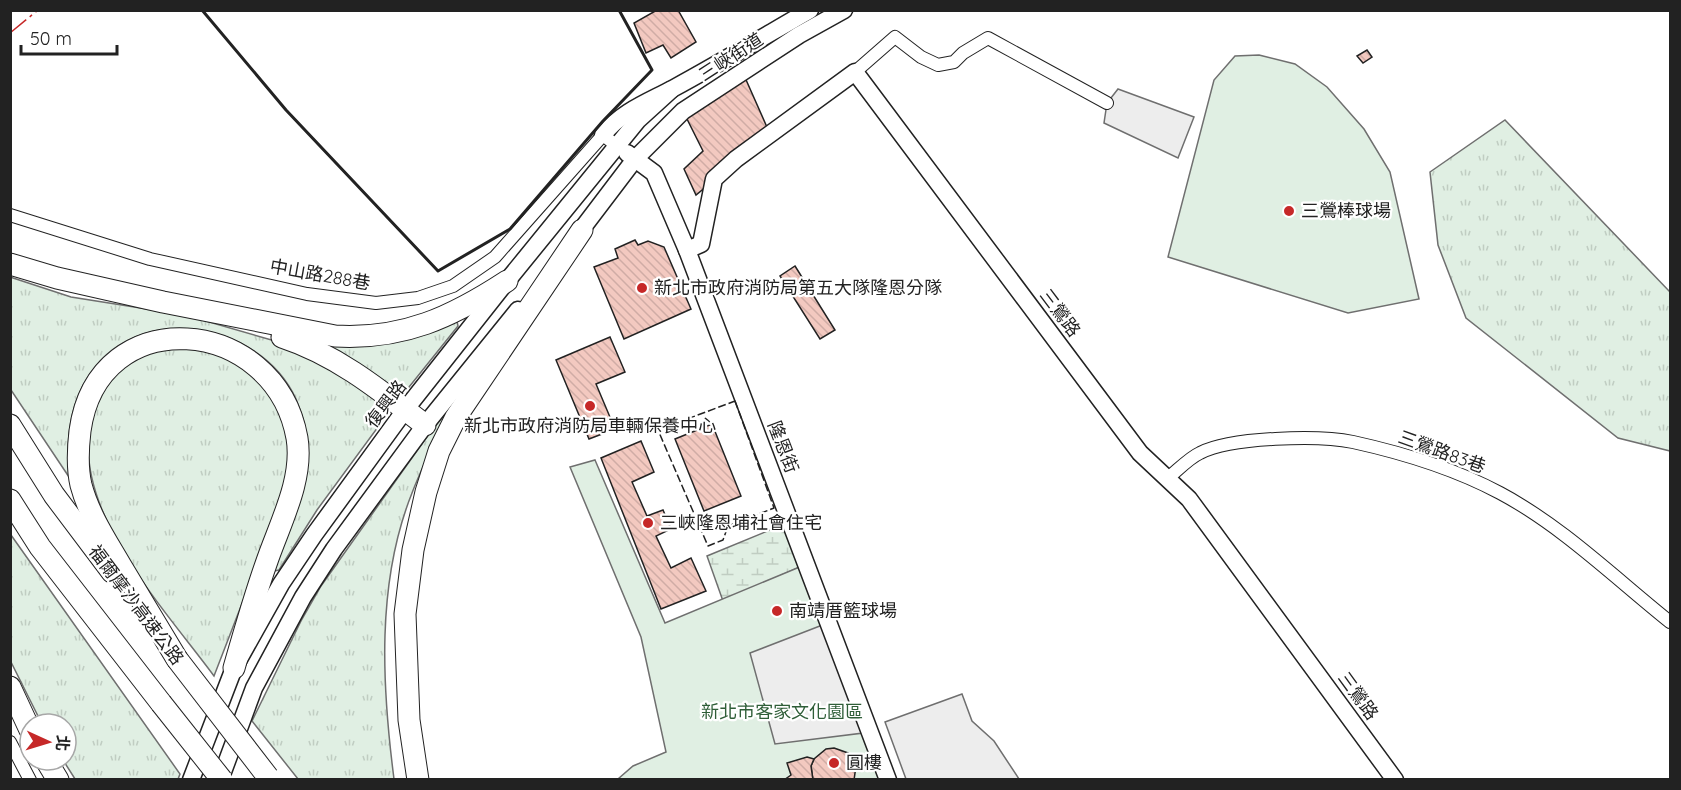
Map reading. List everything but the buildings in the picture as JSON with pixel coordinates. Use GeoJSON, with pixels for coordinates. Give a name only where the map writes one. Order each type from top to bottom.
{"type":"FeatureCollection","features":[{"type":"Feature","properties":{"kind":"highway"},"geometry":{"type":"LineString","coordinates":[[418,780],[409,720],[405,615],[413,550],[426,492],[439,451],[456,417],[582,230]]}},
{"type":"Feature","properties":{"kind":"highway"},"geometry":{"type":"LineString","coordinates":[[10,264],[57,279],[163,302],[335,336],[361,338],[387,335],[438,320],[482,298],[507,281]]}},
{"type":"Feature","properties":{"kind":"highway"},"geometry":{"type":"LineString","coordinates":[[163,302],[305,345],[363,377],[425,425]]}},
{"type":"Feature","properties":{"kind":"highway"},"geometry":{"type":"LineString","coordinates":[[177,659],[91,514],[80,483],[78,448],[82,415],[91,392],[105,371],[124,355],[143,345],[171,338],[197,338],[222,345],[247,357],[271,379],[288,406],[297,440],[295,478],[234,668]]}},
{"type":"Feature","properties":{"kind":"highway","name":"福爾摩沙高速公路"},"geometry":{"type":"LineString","coordinates":[[10,425],[54,495],[268,778]]}},
{"type":"Feature","properties":{"kind":"highway"},"geometry":{"type":"LineString","coordinates":[[10,500],[40,547],[221,780]]}},
{"type":"Feature","properties":{"kind":"highway"},"geometry":{"type":"LineString","coordinates":[[10,687],[22,712]]}},
{"type":"Feature","properties":{"kind":"main road"},"geometry":{"type":"LineString","coordinates":[[795,28],[810,10]]}},
{"type":"Feature","properties":{"kind":"main road"},"geometry":{"type":"LineString","coordinates":[[795,28],[844,10]]}},
{"type":"Feature","properties":{"kind":"main road","name":"三峽街道"},"geometry":{"type":"LineString","coordinates":[[671,90],[795,28]]}},
{"type":"Feature","properties":{"kind":"main road","name":"三峽街道"},"geometry":{"type":"LineString","coordinates":[[635,159],[682,111],[795,28]]}},
{"type":"Feature","properties":{"kind":"main road"},"geometry":{"type":"LineString","coordinates":[[687,250],[701,244],[714,179],[736,159],[855,72]]}},
{"type":"Feature","properties":{"kind":"main road","name":"三鶯路"},"geometry":{"type":"LineString","coordinates":[[855,72],[1140,453],[1189,499],[1395,780]]}},
{"type":"Feature","properties":{"kind":"main road"},"geometry":{"type":"LineString","coordinates":[[603,135],[613,123],[641,103],[671,90]]}},
{"type":"Feature","properties":{"kind":"main road","name":"復興路"},"geometry":{"type":"LineString","coordinates":[[191,780],[234,668],[281,584],[405,410],[638,120],[671,90]]}},
{"type":"Feature","properties":{"kind":"main road","name":"隆恩街"},"geometry":{"type":"LineString","coordinates":[[617,146],[654,173],[687,250],[884,778]]}},
{"type":"Feature","properties":{"kind":"main road"},"geometry":{"type":"LineString","coordinates":[[221,780],[254,688],[276,643],[334,549],[425,425],[582,230],[635,159]]}},
{"type":"Feature","properties":{"kind":"street"},"geometry":{"type":"LineString","coordinates":[[855,72],[895,37],[921,57],[938,64],[954,62],[963,53],[988,38],[1107,103]]}},
{"type":"Feature","properties":{"kind":"street"},"geometry":{"type":"LineString","coordinates":[[603,135],[617,146]]}},
{"type":"Feature","properties":{"kind":"street","name":"中山路288巷"},"geometry":{"type":"LineString","coordinates":[[10,215],[150,259],[307,294],[376,303],[418,298],[453,286],[495,256],[603,135]]}},
{"type":"Feature","properties":{"kind":"street","name":"三鶯路83巷"},"geometry":{"type":"LineString","coordinates":[[1168,478],[1199,453],[1227,443],[1269,439],[1351,441],[1425,461],[1500,493],[1554,528],[1671,622]]}},
{"type":"Feature","properties":{"kind":"street"},"geometry":{"type":"LineString","coordinates":[[10,742],[30,780]]}},
{"type":"Feature","properties":{"kind":"green space","name":"三鶯棒球場"},"geometry":{"type":"Polygon","coordinates":[[[1259,55],[1295,64],[1327,87],[1364,129],[1390,172],[1419,299],[1348,313],[1168,257],[1214,80],[1235,56],[1259,55]]]}},
{"type":"Feature","properties":{"kind":"green space"},"geometry":{"type":"Polygon","coordinates":[[[1505,120],[1670,292],[1670,451],[1618,438],[1466,318],[1438,245],[1430,172],[1505,120]]]}},
{"type":"Feature","properties":{"kind":"green space"},"geometry":{"type":"Polygon","coordinates":[[[10,277],[71,297],[185,315],[282,343],[312,356],[392,408],[317,510],[279,570],[274,571],[303,463],[306,442],[304,423],[296,399],[279,372],[255,351],[226,337],[195,330],[164,330],[134,338],[107,354],[80,391],[70,427],[69,477],[11,390],[10,277]]]}},
{"type":"Feature","properties":{"kind":"green space"},"geometry":{"type":"Polygon","coordinates":[[[457,321],[458,326],[401,397],[306,337],[457,321]]]}},
{"type":"Feature","properties":{"kind":"green space"},"geometry":{"type":"Polygon","coordinates":[[[187,345],[232,355],[273,393],[291,444],[282,500],[214,676],[146,586],[124,552],[105,517],[93,482],[88,446],[94,412],[114,376],[129,362],[146,353],[187,345]]]}},
{"type":"Feature","properties":{"kind":"green space"},"geometry":{"type":"Polygon","coordinates":[[[458,393],[412,493],[400,527],[392,563],[387,599],[385,671],[394,779],[298,779],[252,721],[301,621],[321,586],[458,393]]]}},
{"type":"Feature","properties":{"kind":"green space","name":"新北市客家文化園區"},"geometry":{"type":"Polygon","coordinates":[[[595,460],[665,623],[802,566],[879,779],[618,779],[633,766],[666,752],[641,637],[570,467],[595,460]]]}},
{"type":"Feature","properties":{"kind":"green space"},"geometry":{"type":"Polygon","coordinates":[[[782,525],[802,566],[723,601],[707,556],[782,525]]]}},
{"type":"Feature","properties":{"kind":"green space"},"geometry":{"type":"Polygon","coordinates":[[[11,535],[180,774],[178,779],[75,779],[71,772],[78,772],[78,712],[36,712],[11,662],[11,535]]]}},
{"type":"Feature","properties":{"kind":"shaded area"},"geometry":{"type":"Polygon","coordinates":[[[1118,89],[1194,117],[1178,158],[1104,123],[1107,103],[1118,89]]]}},
{"type":"Feature","properties":{"kind":"shaded area"},"geometry":{"type":"Polygon","coordinates":[[[825,624],[863,733],[775,744],[750,653],[825,624]]]}},
{"type":"Feature","properties":{"kind":"shaded area"},"geometry":{"type":"Polygon","coordinates":[[[962,694],[972,721],[994,741],[1019,779],[906,779],[885,722],[962,694]]]}},
{"type":"Feature","properties":{"kind":"fence"},"geometry":{"type":"LineString","coordinates":[[735,401],[774,508],[728,526],[723,540],[708,546],[658,430],[735,401]]}},
{"type":"Feature","properties":{"kind":"wall"},"geometry":{"type":"LineString","coordinates":[[202,10],[286,110],[438,271],[510,229],[603,121],[652,70],[619,10]]}},
{"type":"Feature","properties":{"kind":"power"},"geometry":{"type":"LineString","coordinates":[[10,33],[38,10]]}},
{"type":"Feature","properties":{"kind":"place","name":"三鶯棒球場"},"geometry":{"type":"Point","coordinates":[1289,211]}},
{"type":"Feature","properties":{"kind":"place","name":"新北市政府消防局第五大隊隆恩分隊"},"geometry":{"type":"Point","coordinates":[642,288]}},
{"type":"Feature","properties":{"kind":"place","name":"新北市政府消防局車輛保養中心"},"geometry":{"type":"Point","coordinates":[590,406]}},
{"type":"Feature","properties":{"kind":"place","name":"三峽隆恩埔社會住宅"},"geometry":{"type":"Point","coordinates":[648,523]}},
{"type":"Feature","properties":{"kind":"place","name":"南靖厝籃球場"},"geometry":{"type":"Point","coordinates":[777,611]}},
{"type":"Feature","properties":{"kind":"place","name":"圓樓"},"geometry":{"type":"Point","coordinates":[834,763]}}]}
